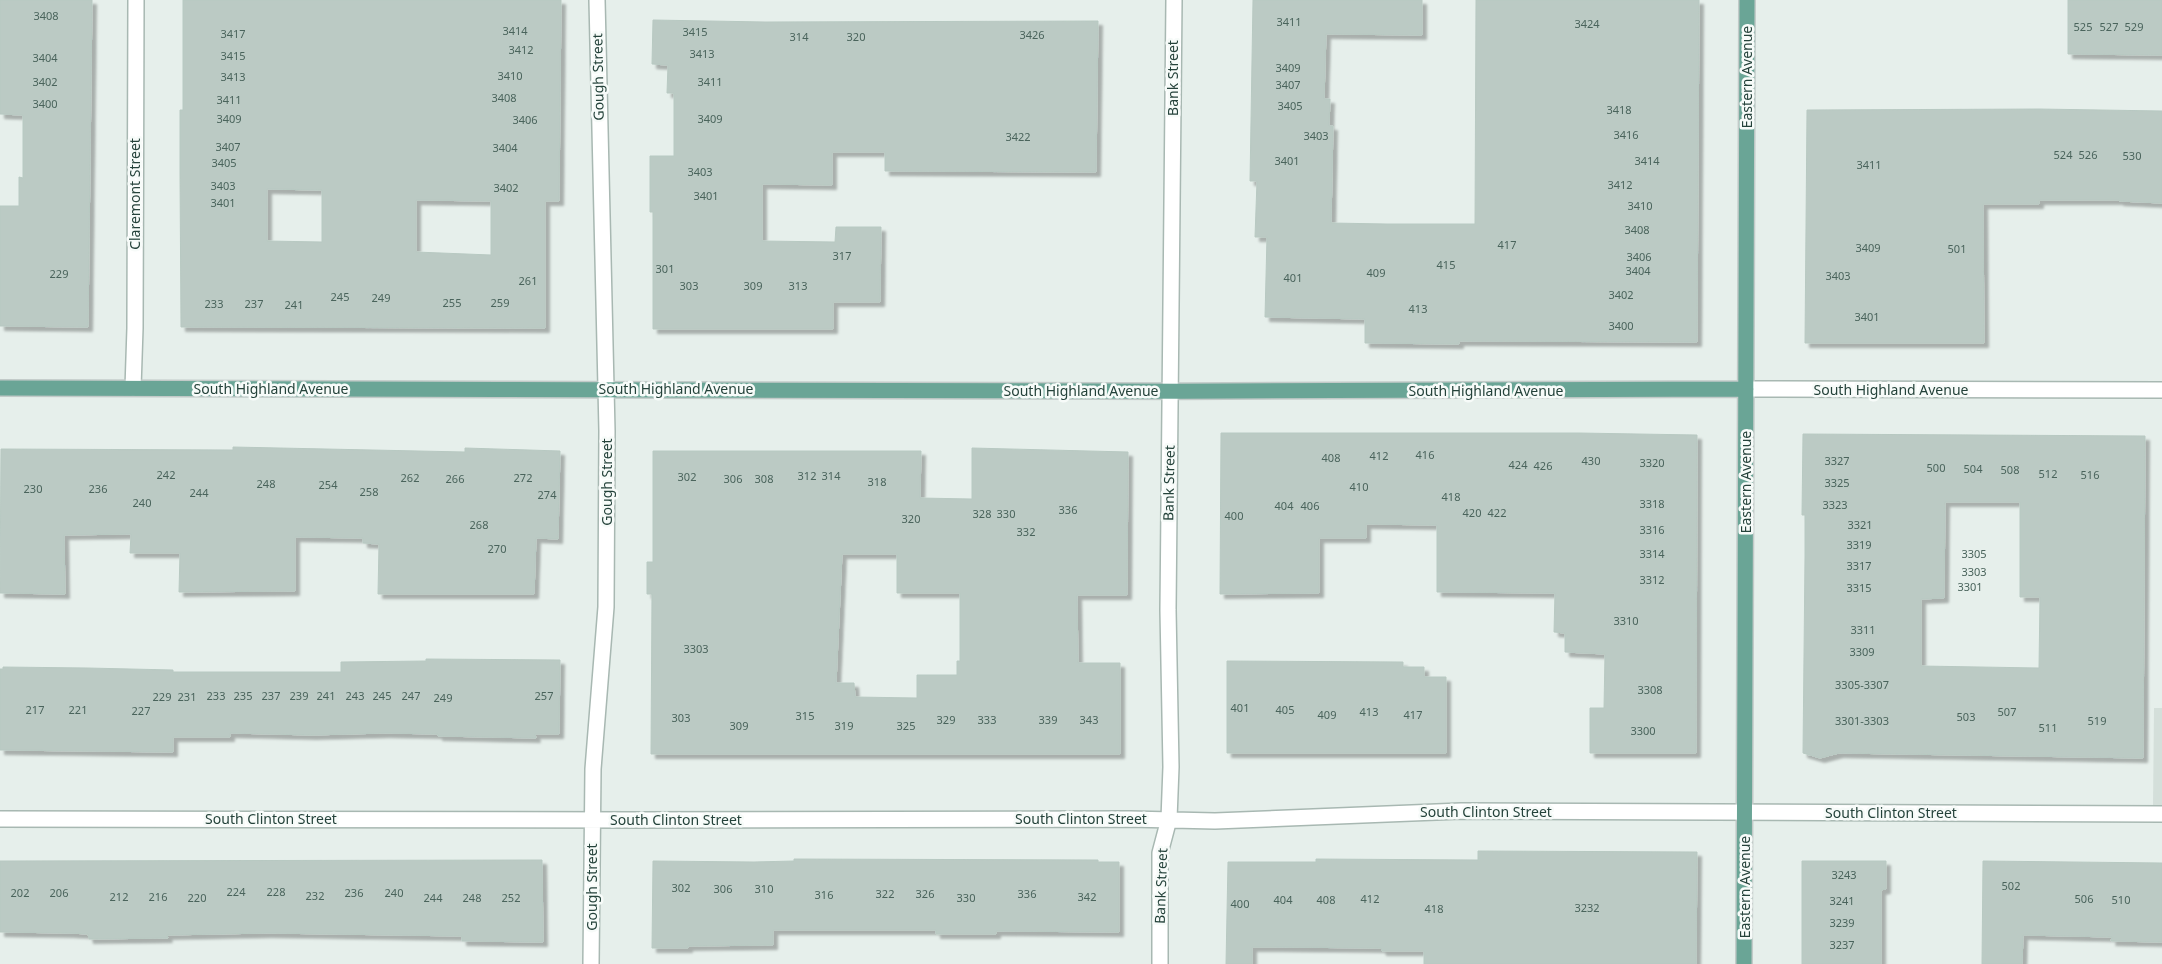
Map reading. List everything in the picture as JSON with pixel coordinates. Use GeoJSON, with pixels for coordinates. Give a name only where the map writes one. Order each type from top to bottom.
{"type":"FeatureCollection","features":[{"type":"Feature","properties":{"kind":"main road","name":"Eastern Avenue"},"geometry":{"type":"LineString","coordinates":[[1744,964],[1747,0]]}},
{"type":"Feature","properties":{"kind":"main road","name":"South Highland Avenue"},"geometry":{"type":"LineString","coordinates":[[0,388],[1170,391],[1746,389]]}},
{"type":"Feature","properties":{"kind":"street","name":"Claremont Street"},"geometry":{"type":"LineString","coordinates":[[133,388],[136,0]]}},
{"type":"Feature","properties":{"kind":"street","name":"Gough Street"},"geometry":{"type":"LineString","coordinates":[[591,964],[593,769],[606,607],[607,432],[597,0]]}},
{"type":"Feature","properties":{"kind":"street","name":"Bank Street"},"geometry":{"type":"LineString","coordinates":[[1160,964],[1160,853],[1169,819],[1171,767],[1168,610],[1174,0]]}},
{"type":"Feature","properties":{"kind":"street","name":"South Highland Avenue"},"geometry":{"type":"LineString","coordinates":[[1746,389],[2162,390]]}},
{"type":"Feature","properties":{"kind":"street","name":"South Clinton Street"},"geometry":{"type":"LineString","coordinates":[[0,819],[1169,819],[1215,821],[1461,811],[2162,814]]}},
{"type":"Feature","properties":{"kind":"shaded area"},"geometry":{"type":"Polygon","coordinates":[[[2154,708],[2162,708],[2162,808],[2153,808],[2154,708]]]}},
{"type":"Feature","properties":{"kind":"building"},"geometry":{"type":"Polygon","coordinates":[[[0,0],[92,0],[88,327],[0,326],[0,206],[19,206],[19,177],[23,178],[23,115],[0,114],[0,0]]]}},
{"type":"Feature","properties":{"kind":"building"},"geometry":{"type":"Polygon","coordinates":[[[183,0],[561,0],[559,201],[545,201],[545,328],[181,327],[180,110],[183,110],[183,0]],[[267,189],[267,241],[322,242],[322,190],[267,189]],[[416,200],[416,252],[491,255],[491,201],[416,200]]]}},
{"type":"Feature","properties":{"kind":"building"},"geometry":{"type":"Polygon","coordinates":[[[1253,0],[1422,0],[1422,35],[1326,34],[1324,99],[1330,99],[1329,126],[1333,126],[1331,223],[1475,224],[1476,0],[1699,0],[1697,342],[1459,341],[1459,344],[1365,343],[1365,319],[1265,317],[1267,237],[1255,237],[1257,181],[1250,181],[1253,0]]]}},
{"type":"Feature","properties":{"kind":"building"},"geometry":{"type":"Polygon","coordinates":[[[2068,0],[2162,0],[2162,55],[2068,54],[2068,0]]]}},
{"type":"Feature","properties":{"kind":"building"},"geometry":{"type":"Polygon","coordinates":[[[653,20],[765,22],[1098,21],[1096,172],[885,171],[885,152],[832,152],[832,185],[762,184],[762,241],[835,242],[836,227],[881,227],[880,302],[833,302],[833,329],[653,329],[653,212],[650,212],[650,156],[674,156],[674,93],[667,93],[668,65],[652,64],[653,20]]]}},
{"type":"Feature","properties":{"kind":"building"},"geometry":{"type":"Polygon","coordinates":[[[2039,109],[2162,111],[2162,203],[2119,200],[2039,200],[2039,204],[1983,204],[1984,343],[1805,343],[1807,110],[2039,109]]]}},
{"type":"Feature","properties":{"kind":"building"},"geometry":{"type":"Polygon","coordinates":[[[1221,433],[1579,433],[1697,435],[1696,753],[1590,753],[1590,708],[1604,708],[1605,654],[1565,652],[1565,633],[1554,632],[1555,593],[1437,592],[1437,525],[1366,524],[1366,538],[1319,538],[1319,593],[1220,594],[1221,433]]]}},
{"type":"Feature","properties":{"kind":"building"},"geometry":{"type":"Polygon","coordinates":[[[1803,434],[2145,436],[2143,758],[1839,753],[1820,758],[1803,753],[1805,515],[1802,515],[1803,434]],[[1945,502],[1944,598],[1921,599],[1921,666],[2039,668],[2040,597],[2020,597],[2020,502],[1945,502]]]}},
{"type":"Feature","properties":{"kind":"building"},"geometry":{"type":"Polygon","coordinates":[[[233,447],[465,452],[465,448],[560,451],[558,539],[536,538],[534,594],[378,594],[379,544],[363,543],[363,538],[295,537],[295,591],[179,592],[180,553],[130,553],[131,534],[64,535],[65,594],[0,593],[1,449],[233,450],[233,447]]]}},
{"type":"Feature","properties":{"kind":"building"},"geometry":{"type":"Polygon","coordinates":[[[972,448],[1128,452],[1127,595],[1077,595],[1078,663],[1120,663],[1120,754],[651,754],[652,594],[647,594],[647,562],[653,562],[653,451],[921,451],[920,498],[972,499],[972,448]],[[842,554],[836,683],[854,683],[855,697],[917,698],[917,675],[957,675],[957,661],[960,661],[960,593],[897,593],[897,554],[842,554]]]}},
{"type":"Feature","properties":{"kind":"building"},"geometry":{"type":"Polygon","coordinates":[[[426,659],[560,660],[559,734],[535,734],[536,738],[385,733],[312,735],[230,733],[230,737],[173,737],[173,752],[0,750],[0,669],[3,669],[3,667],[173,670],[173,672],[341,672],[341,662],[426,661],[426,659]]]}},
{"type":"Feature","properties":{"kind":"building"},"geometry":{"type":"Polygon","coordinates":[[[1227,661],[1403,662],[1403,667],[1424,667],[1424,677],[1446,677],[1446,753],[1227,753],[1227,661]]]}},
{"type":"Feature","properties":{"kind":"building"},"geometry":{"type":"Polygon","coordinates":[[[1478,851],[1697,852],[1696,964],[1424,964],[1424,951],[1382,951],[1381,948],[1252,947],[1252,964],[1226,964],[1228,862],[1316,862],[1316,859],[1478,860],[1478,851]]]}},
{"type":"Feature","properties":{"kind":"building"},"geometry":{"type":"Polygon","coordinates":[[[794,859],[1098,860],[1098,862],[1119,862],[1119,932],[996,931],[996,934],[936,934],[936,930],[773,930],[773,945],[652,948],[653,861],[754,862],[794,861],[794,859]]]}},
{"type":"Feature","properties":{"kind":"building"},"geometry":{"type":"Polygon","coordinates":[[[542,860],[543,942],[462,941],[462,936],[267,933],[167,935],[168,938],[89,939],[88,934],[0,932],[0,861],[542,860]]]}},
{"type":"Feature","properties":{"kind":"building"},"geometry":{"type":"Polygon","coordinates":[[[1802,861],[1886,861],[1886,889],[1881,890],[1881,964],[1802,964],[1802,861]]]}},
{"type":"Feature","properties":{"kind":"building"},"geometry":{"type":"Polygon","coordinates":[[[1983,861],[2162,863],[2162,942],[2111,941],[2112,937],[2023,935],[2022,964],[1982,964],[1983,861]]]}}]}
